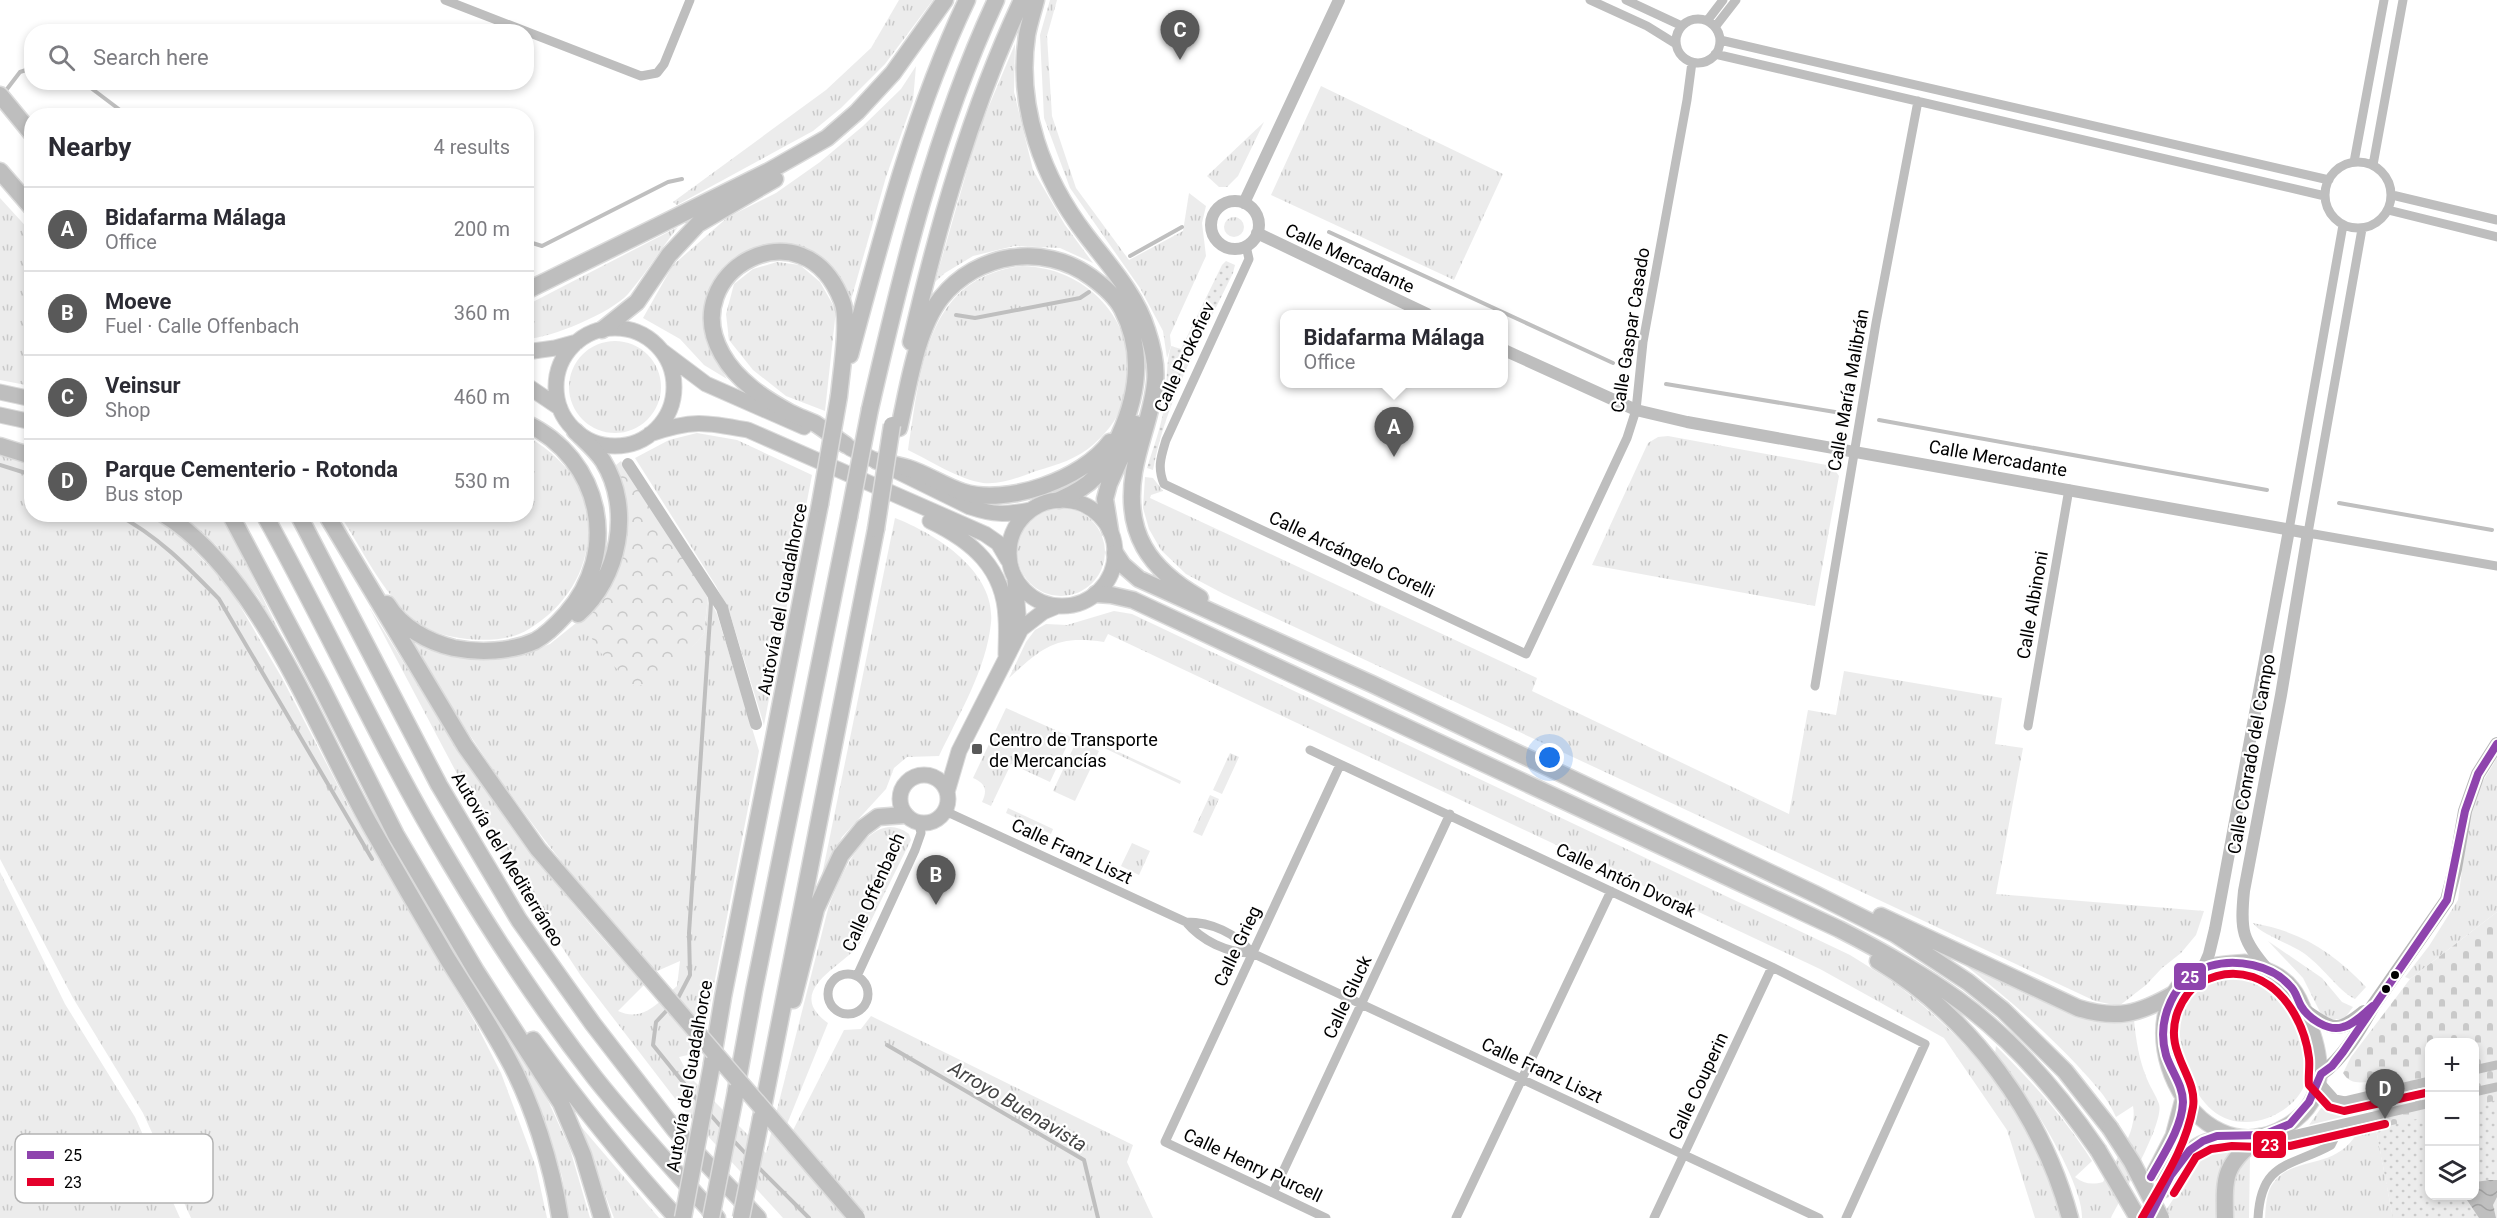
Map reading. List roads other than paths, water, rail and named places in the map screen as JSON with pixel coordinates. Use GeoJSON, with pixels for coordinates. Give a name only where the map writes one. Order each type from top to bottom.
{"type":"FeatureCollection","features":[{"type":"Feature","properties":{"kind":"highway"},"geometry":{"type":"LineString","coordinates":[[602,330],[637,302],[669,255],[699,224],[794,169],[857,112],[893,73],[945,0]]}},
{"type":"Feature","properties":{"kind":"highway","name":"Autovía del Guadalhorce"},"geometry":{"type":"LineString","coordinates":[[682,1218],[839,396],[892,200],[916,125],[967,0]]}},
{"type":"Feature","properties":{"kind":"highway"},"geometry":{"type":"LineString","coordinates":[[711,1218],[870,409],[909,244],[937,147],[978,39],[996,0]]}},
{"type":"Feature","properties":{"kind":"highway"},"geometry":{"type":"LineString","coordinates":[[741,1218],[933,248],[957,166],[984,89],[1022,0]]}},
{"type":"Feature","properties":{"kind":"highway"},"geometry":{"type":"LineString","coordinates":[[1036,0],[1027,35],[1025,73],[1030,114],[1042,161],[1059,195],[1079,226],[1130,292],[1146,328],[1152,352],[1156,381],[1134,471],[1132,504],[1137,530],[1148,555],[1170,579],[1274,639]]}},
{"type":"Feature","properties":{"kind":"highway"},"geometry":{"type":"LineString","coordinates":[[0,94],[24,116]]}},
{"type":"Feature","properties":{"kind":"highway"},"geometry":{"type":"LineString","coordinates":[[0,94],[24,124]]}},
{"type":"Feature","properties":{"kind":"highway"},"geometry":{"type":"LineString","coordinates":[[534,287],[770,171],[827,138]]}},
{"type":"Feature","properties":{"kind":"highway"},"geometry":{"type":"LineString","coordinates":[[0,160],[24,184]]}},
{"type":"Feature","properties":{"kind":"highway"},"geometry":{"type":"LineString","coordinates":[[0,171],[24,199]]}},
{"type":"Feature","properties":{"kind":"highway"},"geometry":{"type":"LineString","coordinates":[[839,396],[844,336],[843,303],[827,272],[806,257],[782,251],[751,257],[731,271],[717,293],[712,323],[721,353],[736,373],[759,394],[814,423],[846,446]]}},
{"type":"Feature","properties":{"kind":"highway"},"geometry":{"type":"LineString","coordinates":[[896,426],[922,334],[940,300],[960,278],[988,263],[1016,256],[1047,256],[1076,266],[1101,284],[1122,308],[1132,335],[1137,365],[1134,395],[1128,417],[1101,472],[1092,483],[1059,500]]}},
{"type":"Feature","properties":{"kind":"highway"},"geometry":{"type":"LineString","coordinates":[[1110,530],[1106,499],[1146,394],[1152,352]]}},
{"type":"Feature","properties":{"kind":"highway"},"geometry":{"type":"LineString","coordinates":[[877,461],[909,468],[964,493],[991,497],[1014,494],[1066,477],[1090,462],[1108,446],[1128,417]]}},
{"type":"Feature","properties":{"kind":"highway"},"geometry":{"type":"LineString","coordinates":[[534,429],[564,450],[584,477],[594,499],[599,528],[593,570],[577,602],[561,620],[536,640]]}},
{"type":"Feature","properties":{"kind":"highway"},"geometry":{"type":"LineString","coordinates":[[332,522],[389,608],[408,627],[439,644],[471,651],[513,648],[536,640],[559,630],[585,608],[605,579],[617,547],[620,516],[615,488],[603,461],[575,431]]}},
{"type":"Feature","properties":{"kind":"highway"},"geometry":{"type":"LineString","coordinates":[[0,446],[24,454]]}},
{"type":"Feature","properties":{"kind":"highway"},"geometry":{"type":"LineString","coordinates":[[176,522],[213,557],[243,593],[276,646],[369,823],[507,1056],[543,1140],[560,1218]]}},
{"type":"Feature","properties":{"kind":"highway"},"geometry":{"type":"LineString","coordinates":[[234,522],[396,835],[476,971],[561,1103],[583,1155],[602,1218]]}},
{"type":"Feature","properties":{"kind":"highway"},"geometry":{"type":"LineString","coordinates":[[268,522],[378,733],[449,862],[523,979],[595,1078],[717,1218]]}},
{"type":"Feature","properties":{"kind":"highway","name":"Autovía del Mediterráneo"},"geometry":{"type":"LineString","coordinates":[[302,522],[439,785],[519,920],[593,1024],[675,1130],[758,1218]]}},
{"type":"Feature","properties":{"kind":"highway"},"geometry":{"type":"LineString","coordinates":[[332,522],[465,746],[538,849],[857,1218]]}},
{"type":"Feature","properties":{"kind":"highway"},"geometry":{"type":"LineString","coordinates":[[1115,553],[1123,565],[1139,579],[1274,639],[1815,894],[1895,934],[1968,982],[2035,1040],[2065,1071],[2110,1128],[2132,1162],[2161,1218]]}},
{"type":"Feature","properties":{"kind":"highway"},"geometry":{"type":"LineString","coordinates":[[1096,594],[1111,594],[1133,600],[1839,929],[1920,974],[1958,1000],[1992,1028],[2052,1088],[2098,1150],[2138,1218]]}},
{"type":"Feature","properties":{"kind":"highway"},"geometry":{"type":"LineString","coordinates":[[774,1048],[794,997],[816,909],[841,855],[863,828],[878,817],[912,819]]}},
{"type":"Feature","properties":{"kind":"highway"},"geometry":{"type":"LineString","coordinates":[[1815,894],[1844,898],[2078,1008],[2097,1014],[2134,1013],[2174,994]]}},
{"type":"Feature","properties":{"kind":"highway"},"geometry":{"type":"LineString","coordinates":[[448,923],[476,958],[569,1090],[634,1172],[677,1218]]}},
{"type":"Feature","properties":{"kind":"highway"},"geometry":{"type":"LineString","coordinates":[[1839,929],[1858,949],[1888,967],[1944,1011],[1995,1066],[2018,1100],[2051,1161],[2070,1218]]}},
{"type":"Feature","properties":{"kind":"highway"},"geometry":{"type":"LineString","coordinates":[[2225,1218],[2224,1182],[2233,1161],[2265,1135]]}},
{"type":"Feature","properties":{"kind":"main road"},"geometry":{"type":"LineString","coordinates":[[534,351],[577,342],[602,330],[616,328],[634,330],[706,384],[846,446],[970,507],[991,514],[1006,515],[1030,510],[1044,503],[1059,500],[1075,501],[1089,507],[1101,517],[1110,530],[1115,553],[1110,576],[1096,594],[1077,605],[1056,607],[1036,616],[1021,629],[959,751],[947,792],[945,811],[934,821],[912,819],[899,800],[904,784],[910,778],[946,766],[959,751]]}},
{"type":"Feature","properties":{"kind":"main road"},"geometry":{"type":"LineString","coordinates":[[577,342],[564,357],[557,376],[556,394],[560,408],[575,431],[593,442],[609,446],[625,445],[677,424],[706,422],[748,430],[985,534],[998,543],[1008,560],[1015,580],[1018,614],[1006,655]]}},
{"type":"Feature","properties":{"kind":"main road"},"geometry":{"type":"LineString","coordinates":[[650,434],[663,421],[672,400],[674,386],[671,367],[662,351]]}},
{"type":"Feature","properties":{"kind":"main road"},"geometry":{"type":"LineString","coordinates":[[534,390],[560,408]]}},
{"type":"Feature","properties":{"kind":"main road"},"geometry":{"type":"LineString","coordinates":[[0,392],[24,397]]}},
{"type":"Feature","properties":{"kind":"main road"},"geometry":{"type":"LineString","coordinates":[[0,415],[24,420]]}},
{"type":"Feature","properties":{"kind":"main road"},"geometry":{"type":"LineString","coordinates":[[841,471],[903,508],[951,531],[980,553],[993,573],[1003,598],[1006,617],[1006,655]]}},
{"type":"Feature","properties":{"kind":"main road"},"geometry":{"type":"LineString","coordinates":[[1008,560],[1012,532],[1030,510]]}},
{"type":"Feature","properties":{"kind":"main road"},"geometry":{"type":"LineString","coordinates":[[1015,580],[1032,598],[1056,607]]}},
{"type":"Feature","properties":{"kind":"main road"},"geometry":{"type":"LineString","coordinates":[[2164,1190],[2177,1165],[2189,1149],[2208,1139],[2231,1135],[2265,1135],[2289,1125],[2302,1113],[2320,1077],[2331,1067],[2363,1023],[2446,900],[2456,869],[2465,811],[2478,774],[2497,744]]}},
{"type":"Feature","properties":{"kind":"main road"},"geometry":{"type":"LineString","coordinates":[[926,774],[939,780],[947,792]]}},
{"type":"Feature","properties":{"kind":"main road"},"geometry":{"type":"LineString","coordinates":[[2231,1135],[2206,1125],[2183,1098],[2168,1061],[2162,1029],[2165,1012],[2174,994],[2186,979],[2203,968],[2221,963],[2245,962],[2270,972],[2292,987],[2316,1039],[2320,1077]]}},
{"type":"Feature","properties":{"kind":"main road"},"geometry":{"type":"LineString","coordinates":[[2305,1011],[2330,1027],[2340,1028],[2353,1023],[2373,1006]]}},
{"type":"Feature","properties":{"kind":"main road"},"geometry":{"type":"LineString","coordinates":[[2154,1173],[2173,1136],[2183,1098]]}},
{"type":"Feature","properties":{"kind":"street"},"geometry":{"type":"LineString","coordinates":[[445,0],[507,24]]}},
{"type":"Feature","properties":{"kind":"street"},"geometry":{"type":"LineString","coordinates":[[534,35],[641,76],[657,73],[668,57],[690,0]]}},
{"type":"Feature","properties":{"kind":"street"},"geometry":{"type":"LineString","coordinates":[[1244,203],[1339,0]]}},
{"type":"Feature","properties":{"kind":"street"},"geometry":{"type":"LineString","coordinates":[[1590,0],[1647,26],[1676,44]]}},
{"type":"Feature","properties":{"kind":"street"},"geometry":{"type":"LineString","coordinates":[[1626,0],[1682,26]]}},
{"type":"Feature","properties":{"kind":"street"},"geometry":{"type":"LineString","coordinates":[[1711,24],[1723,0]]}},
{"type":"Feature","properties":{"kind":"street"},"geometry":{"type":"LineString","coordinates":[[1711,24],[1736,0]]}},
{"type":"Feature","properties":{"kind":"street"},"geometry":{"type":"LineString","coordinates":[[2354,162],[2384,0]]}},
{"type":"Feature","properties":{"kind":"street"},"geometry":{"type":"LineString","coordinates":[[2373,165],[2403,0]]}},
{"type":"Feature","properties":{"kind":"street"},"geometry":{"type":"LineString","coordinates":[[1720,40],[1712,59],[1702,63],[1692,63],[1681,56],[1676,44],[1678,31],[1690,20],[1711,24],[1720,40],[2329,180]]}},
{"type":"Feature","properties":{"kind":"street"},"geometry":{"type":"LineString","coordinates":[[1715,54],[2325,196]]}},
{"type":"Feature","properties":{"kind":"street","name":"Calle Gaspar Casado"},"geometry":{"type":"LineString","coordinates":[[1526,654],[1626,438],[1636,410],[1644,342],[1692,63]]}},
{"type":"Feature","properties":{"kind":"street","name":"Calle María Malibrán"},"geometry":{"type":"LineString","coordinates":[[1815,686],[1854,451],[1918,101]]}},
{"type":"Feature","properties":{"kind":"street"},"geometry":{"type":"LineString","coordinates":[[2354,162],[2373,165],[2386,177],[2392,195],[2388,210],[2377,223],[2362,229],[2343,225],[2330,213],[2325,196],[2329,180],[2339,168],[2354,162]]}},
{"type":"Feature","properties":{"kind":"street"},"geometry":{"type":"LineString","coordinates":[[2392,195],[2497,220]]}},
{"type":"Feature","properties":{"kind":"street"},"geometry":{"type":"LineString","coordinates":[[1228,202],[1244,203],[1251,207],[1258,219],[1257,233],[1246,246],[1231,248],[1223,246],[1213,234],[1211,226],[1215,211],[1228,202]]}},
{"type":"Feature","properties":{"kind":"street"},"geometry":{"type":"LineString","coordinates":[[2388,210],[2497,237]]}},
{"type":"Feature","properties":{"kind":"street"},"geometry":{"type":"LineString","coordinates":[[2289,530],[2343,225]]}},
{"type":"Feature","properties":{"kind":"street"},"geometry":{"type":"LineString","coordinates":[[2308,533],[2362,229]]}},
{"type":"Feature","properties":{"kind":"street","name":"Calle Mercadante"},"geometry":{"type":"LineString","coordinates":[[1257,233],[1417,310]]}},
{"type":"Feature","properties":{"kind":"street","name":"Calle Prokofiev"},"geometry":{"type":"LineString","coordinates":[[1164,484],[1159,471],[1166,440],[1249,259],[1246,246]]}},
{"type":"Feature","properties":{"kind":"street","name":"Calle Mercadante"},"geometry":{"type":"LineString","coordinates":[[1508,352],[1636,410],[1687,422],[2497,566]]}},
{"type":"Feature","properties":{"kind":"street","name":"Calle Arcángelo Corelli"},"geometry":{"type":"LineString","coordinates":[[1164,484],[1526,654]]}},
{"type":"Feature","properties":{"kind":"street","name":"Calle Albinoni"},"geometry":{"type":"LineString","coordinates":[[2028,726],[2069,489]]}},
{"type":"Feature","properties":{"kind":"street","name":"Calle Conrado del Campo"},"geometry":{"type":"LineString","coordinates":[[2203,968],[2210,954],[2215,930],[2289,530]]}},
{"type":"Feature","properties":{"kind":"street","name":"Calle Conrado del Campo"},"geometry":{"type":"LineString","coordinates":[[2270,972],[2250,950],[2240,924],[2308,533]]}},
{"type":"Feature","properties":{"kind":"street","name":"Calle Antón Dvorak"},"geometry":{"type":"LineString","coordinates":[[1310,750],[1772,967],[1925,1044],[1846,1218]]}},
{"type":"Feature","properties":{"kind":"street","name":"Calle Grieg"},"geometry":{"type":"LineString","coordinates":[[1165,1142],[1340,765]]}},
{"type":"Feature","properties":{"kind":"street","name":"Calle Franz Liszt"},"geometry":{"type":"LineString","coordinates":[[945,811],[1186,922],[1198,935],[1236,953],[1252,953],[1819,1218]]}},
{"type":"Feature","properties":{"kind":"street","name":"Calle Gluck"},"geometry":{"type":"LineString","coordinates":[[1273,1193],[1450,814]]}},
{"type":"Feature","properties":{"kind":"street","name":"Calle Offenbach"},"geometry":{"type":"LineString","coordinates":[[857,976],[921,833],[912,819]]}},
{"type":"Feature","properties":{"kind":"street"},"geometry":{"type":"LineString","coordinates":[[1456,1218],[1611,891]]}},
{"type":"Feature","properties":{"kind":"street","name":"Calle Franz Liszt"},"geometry":{"type":"LineString","coordinates":[[1186,922],[1203,922],[1234,936],[1242,940],[1252,953]]}},
{"type":"Feature","properties":{"kind":"street","name":"Calle Couperin"},"geometry":{"type":"LineString","coordinates":[[1654,1218],[1772,967]]}},
{"type":"Feature","properties":{"kind":"street"},"geometry":{"type":"LineString","coordinates":[[844,974],[857,976],[867,991],[865,1003],[855,1012],[842,1013],[836,1010],[831,1005],[828,993],[833,980],[844,974]]}},
{"type":"Feature","properties":{"kind":"street"},"geometry":{"type":"LineString","coordinates":[[2479,1069],[2497,1065]]}},
{"type":"Feature","properties":{"kind":"street"},"geometry":{"type":"LineString","coordinates":[[2320,1077],[2335,1099],[2345,1101],[2425,1082]]}},
{"type":"Feature","properties":{"kind":"street"},"geometry":{"type":"LineString","coordinates":[[2479,1091],[2497,1087]]}},
{"type":"Feature","properties":{"kind":"street"},"geometry":{"type":"LineString","coordinates":[[2265,1135],[2289,1136],[2425,1104]]}},
{"type":"Feature","properties":{"kind":"street"},"geometry":{"type":"LineString","coordinates":[[2258,1218],[2263,1190],[2274,1172],[2290,1161],[2331,1145],[2336,1135],[2334,1126]]}},
{"type":"Feature","properties":{"kind":"street","name":"Calle Henry Purcell"},"geometry":{"type":"LineString","coordinates":[[1165,1142],[1326,1218]]}},
{"type":"Feature","properties":{"kind":"water"},"geometry":{"type":"Polygon","coordinates":[[[2497,1180],[2497,1197],[2493,1205],[2496,1218],[2479,1218],[2467,1200],[2479,1200],[2479,1181],[2497,1180]]]}},
{"type":"Feature","properties":{"kind":"waterway"},"geometry":{"type":"LineString","coordinates":[[4,93],[20,72],[24,71]]}},
{"type":"Feature","properties":{"kind":"waterway"},"geometry":{"type":"LineString","coordinates":[[94,90],[117,108]]}},
{"type":"Feature","properties":{"kind":"waterway"},"geometry":{"type":"LineString","coordinates":[[534,244],[542,246],[668,182],[682,179]]}},
{"type":"Feature","properties":{"kind":"waterway"},"geometry":{"type":"LineString","coordinates":[[1130,256],[1182,227]]}},
{"type":"Feature","properties":{"kind":"waterway"},"geometry":{"type":"LineString","coordinates":[[1329,232],[1498,310]]}},
{"type":"Feature","properties":{"kind":"waterway"},"geometry":{"type":"LineString","coordinates":[[956,315],[975,318],[1080,298],[1089,292]]}},
{"type":"Feature","properties":{"kind":"waterway"},"geometry":{"type":"LineString","coordinates":[[1508,315],[1613,363]]}},
{"type":"Feature","properties":{"kind":"waterway"},"geometry":{"type":"LineString","coordinates":[[1666,384],[1841,413]]}},
{"type":"Feature","properties":{"kind":"waterway"},"geometry":{"type":"LineString","coordinates":[[1879,420],[2267,490]]}},
{"type":"Feature","properties":{"kind":"waterway"},"geometry":{"type":"LineString","coordinates":[[628,464],[722,608],[756,724]]}},
{"type":"Feature","properties":{"kind":"waterway"},"geometry":{"type":"LineString","coordinates":[[0,465],[24,472]]}},
{"type":"Feature","properties":{"kind":"waterway"},"geometry":{"type":"LineString","coordinates":[[2339,503],[2492,530]]}},
{"type":"Feature","properties":{"kind":"waterway"},"geometry":{"type":"LineString","coordinates":[[131,522],[158,541],[219,599],[372,859]]}},
{"type":"Feature","properties":{"kind":"waterway"},"geometry":{"type":"LineString","coordinates":[[677,1000],[690,975],[689,933],[711,603],[708,586]]}},
{"type":"Feature","properties":{"kind":"waterway"},"geometry":{"type":"LineString","coordinates":[[669,1008],[656,1022],[653,1045],[699,1102]]}},
{"type":"Feature","properties":{"kind":"waterway","name":"Arroyo Buenavista"},"geometry":{"type":"LineString","coordinates":[[887,1045],[1084,1160],[1098,1218]]}},
{"type":"Feature","properties":{"kind":"waterway"},"geometry":{"type":"LineString","coordinates":[[708,1112],[723,1129]]}},
{"type":"Feature","properties":{"kind":"waterway"},"geometry":{"type":"LineString","coordinates":[[732,1139],[747,1155]]}},
{"type":"Feature","properties":{"kind":"waterway"},"geometry":{"type":"LineString","coordinates":[[756,1165],[809,1218]]}},
{"type":"Feature","properties":{"kind":"place","name":"Veinsur"},"geometry":{"type":"Point","coordinates":[1180,60]}},
{"type":"Feature","properties":{"kind":"place","name":"Bidafarma Málaga"},"geometry":{"type":"Point","coordinates":[1394,457]}},
{"type":"Feature","properties":{"kind":"place","name":"Centro de Transporte de Mercancías"},"geometry":{"type":"Point","coordinates":[977,749]}},
{"type":"Feature","properties":{"kind":"place","name":"Moeve"},"geometry":{"type":"Point","coordinates":[936,905]}},
{"type":"Feature","properties":{"kind":"place","name":"Parque Cementerio - Rotonda"},"geometry":{"type":"Point","coordinates":[2385,1119]}}]}
